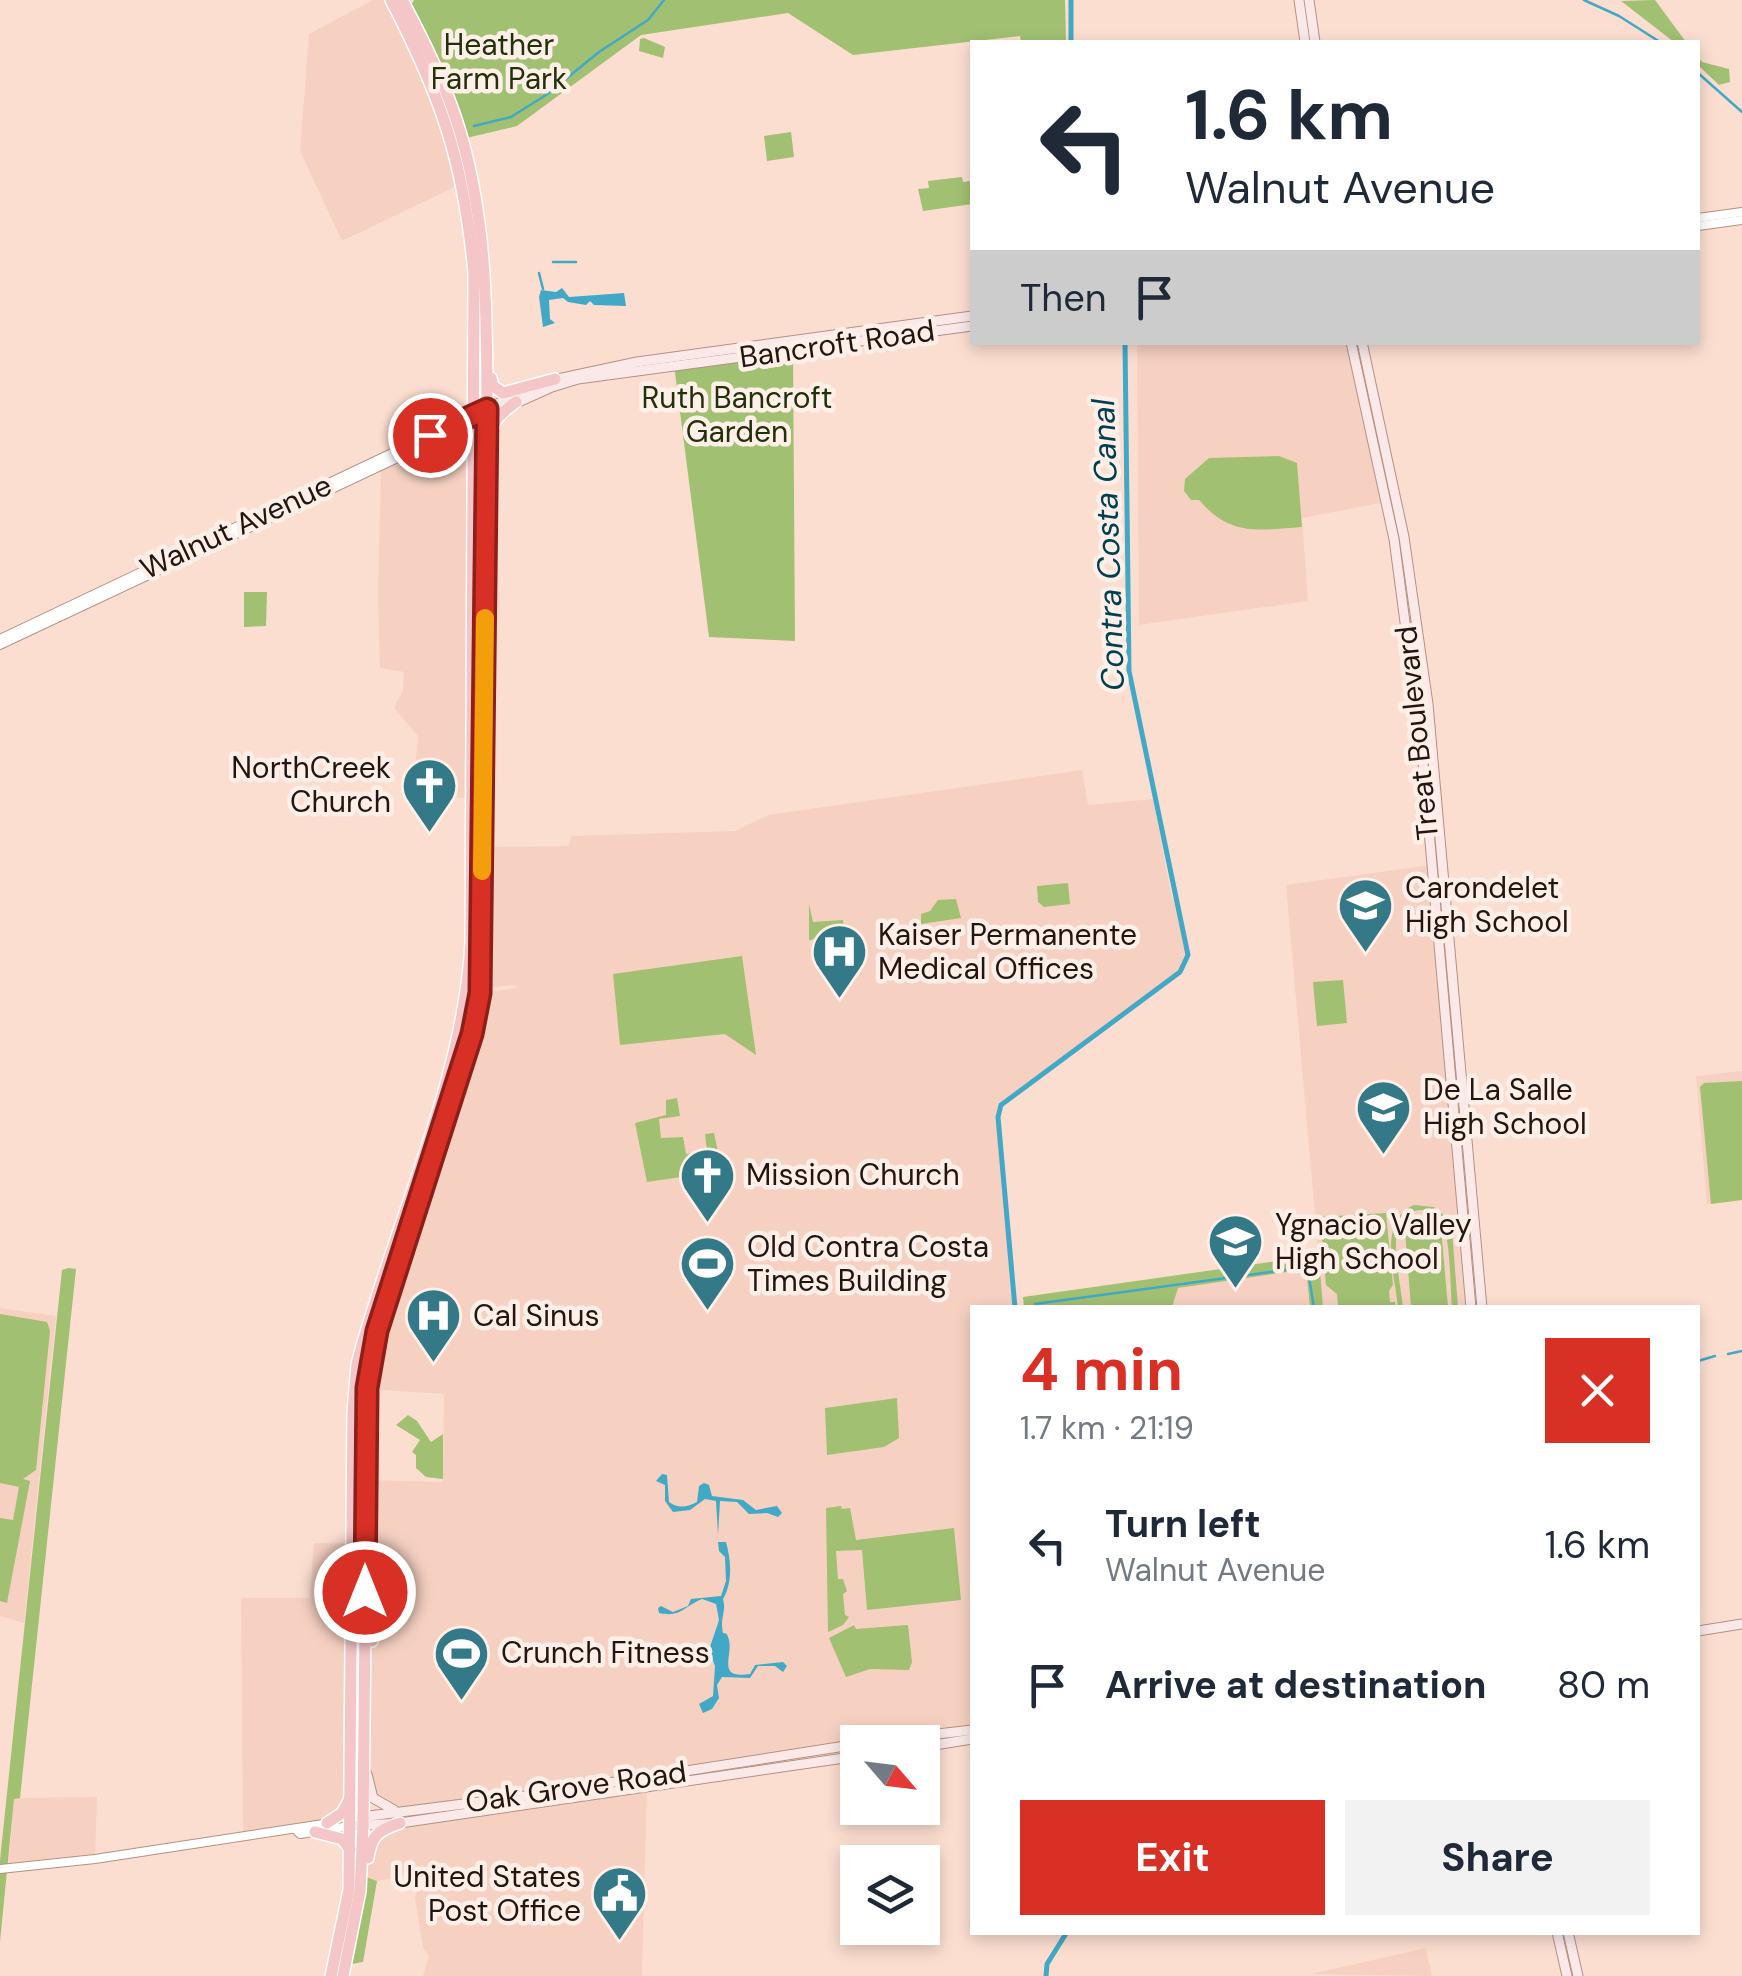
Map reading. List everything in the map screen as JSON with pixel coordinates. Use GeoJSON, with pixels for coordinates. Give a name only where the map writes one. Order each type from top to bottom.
{"type":"FeatureCollection","features":[{"type":"Feature","properties":{"kind":"highway"},"geometry":{"type":"LineString","coordinates":[[332,1976],[357,1822],[352,1795],[353,1412],[357,1364],[448,1071],[470,966],[475,297],[470,226],[463,183],[435,91],[391,0]]}},
{"type":"Feature","properties":{"kind":"highway"},"geometry":{"type":"LineString","coordinates":[[402,0],[436,64],[455,117],[475,196],[491,380],[502,394],[555,379]]}},
{"type":"Feature","properties":{"kind":"highway"},"geometry":{"type":"LineString","coordinates":[[410,15],[414,0]]}},
{"type":"Feature","properties":{"kind":"highway"},"geometry":{"type":"LineString","coordinates":[[435,91],[442,91],[455,117]]}},
{"type":"Feature","properties":{"kind":"highway"},"geometry":{"type":"LineString","coordinates":[[344,1976],[357,1905],[357,1822],[364,1760],[367,1388],[377,1331],[472,1034],[480,993],[487,345]]}},
{"type":"Feature","properties":{"kind":"highway"},"geometry":{"type":"LineString","coordinates":[[486,462],[492,424],[516,402]]}},
{"type":"Feature","properties":{"kind":"highway"},"geometry":{"type":"LineString","coordinates":[[451,429],[462,435],[472,450]]}},
{"type":"Feature","properties":{"kind":"highway"},"geometry":{"type":"LineString","coordinates":[[364,1664],[371,1651],[373,1625],[390,1619],[373,1616],[365,1607]]}},
{"type":"Feature","properties":{"kind":"highway"},"geometry":{"type":"LineString","coordinates":[[327,1824],[342,1813],[352,1795]]}},
{"type":"Feature","properties":{"kind":"highway"},"geometry":{"type":"LineString","coordinates":[[357,1905],[364,1895],[370,1842],[401,1817]]}},
{"type":"Feature","properties":{"kind":"highway"},"geometry":{"type":"LineString","coordinates":[[315,1832],[342,1839],[350,1850]]}},
{"type":"Feature","properties":{"kind":"main road"},"geometry":{"type":"LineString","coordinates":[[1299,0],[1304,40]]}},
{"type":"Feature","properties":{"kind":"main road"},"geometry":{"type":"LineString","coordinates":[[1310,0],[1315,40]]}},
{"type":"Feature","properties":{"kind":"main road","name":"Bancroft Road"},"geometry":{"type":"LineString","coordinates":[[472,419],[555,379],[636,362],[970,316]]}},
{"type":"Feature","properties":{"kind":"main road","name":"Bancroft Road"},"geometry":{"type":"LineString","coordinates":[[487,412],[578,379],[970,326]]}},
{"type":"Feature","properties":{"kind":"main road","name":"Treat Boulevard"},"geometry":{"type":"LineString","coordinates":[[1352,345],[1392,532],[1420,739],[1471,1305]]}},
{"type":"Feature","properties":{"kind":"main road","name":"Treat Boulevard"},"geometry":{"type":"LineString","coordinates":[[1363,345],[1404,538],[1426,689],[1482,1305]]}},
{"type":"Feature","properties":{"kind":"main road"},"geometry":{"type":"LineString","coordinates":[[1700,1631],[1742,1624]]}},
{"type":"Feature","properties":{"kind":"main road"},"geometry":{"type":"LineString","coordinates":[[940,1734],[970,1730]]}},
{"type":"Feature","properties":{"kind":"main road"},"geometry":{"type":"LineString","coordinates":[[940,1743],[970,1739]]}},
{"type":"Feature","properties":{"kind":"main road","name":"Oak Grove Road"},"geometry":{"type":"LineString","coordinates":[[401,1817],[840,1747]]}},
{"type":"Feature","properties":{"kind":"main road","name":"Oak Grove Road"},"geometry":{"type":"LineString","coordinates":[[357,1822],[840,1758]]}},
{"type":"Feature","properties":{"kind":"main road"},"geometry":{"type":"LineString","coordinates":[[364,1760],[373,1798],[401,1817]]}},
{"type":"Feature","properties":{"kind":"main road"},"geometry":{"type":"LineString","coordinates":[[1558,1935],[1566,1976]]}},
{"type":"Feature","properties":{"kind":"main road"},"geometry":{"type":"LineString","coordinates":[[1569,1935],[1578,1976]]}},
{"type":"Feature","properties":{"kind":"street"},"geometry":{"type":"LineString","coordinates":[[1700,218],[1742,212]]}},
{"type":"Feature","properties":{"kind":"street"},"geometry":{"type":"LineString","coordinates":[[1700,226],[1742,220]]}},
{"type":"Feature","properties":{"kind":"street"},"geometry":{"type":"LineString","coordinates":[[451,429],[472,398]]}},
{"type":"Feature","properties":{"kind":"street","name":"Walnut Avenue"},"geometry":{"type":"LineString","coordinates":[[0,642],[472,419]]}},
{"type":"Feature","properties":{"kind":"street","name":"Oak Grove Road"},"geometry":{"type":"LineString","coordinates":[[0,1869],[296,1830],[300,1826],[357,1822]]}},
{"type":"Feature","properties":{"kind":"street","name":"Oak Grove Road"},"geometry":{"type":"LineString","coordinates":[[296,1830],[300,1834],[357,1822]]}},
{"type":"Feature","properties":{"kind":"shaded area"},"geometry":{"type":"Polygon","coordinates":[[[373,0],[391,0],[421,57],[463,183],[342,241],[300,151],[309,34],[373,0]]]}},
{"type":"Feature","properties":{"kind":"shaded area"},"geometry":{"type":"Polygon","coordinates":[[[1137,345],[1351,345],[1386,502],[1302,518],[1308,601],[1139,625],[1137,345]]]}},
{"type":"Feature","properties":{"kind":"shaded area"},"geometry":{"type":"Polygon","coordinates":[[[451,433],[468,442],[471,799],[413,792],[418,736],[394,708],[403,690],[404,672],[380,668],[381,467],[451,433]]]}},
{"type":"Feature","properties":{"kind":"shaded area"},"geometry":{"type":"Polygon","coordinates":[[[1082,770],[1088,805],[1153,799],[1187,955],[1180,971],[1003,1100],[997,1111],[1012,1305],[970,1305],[970,1729],[940,1733],[940,1725],[840,1725],[840,1745],[402,1811],[379,1804],[364,1760],[366,1480],[443,1482],[444,1394],[367,1389],[371,1360],[480,993],[518,988],[495,987],[481,978],[482,847],[569,846],[571,836],[735,831],[768,815],[1082,770]]]}},
{"type":"Feature","properties":{"kind":"shaded area","name":"De La Salle High School"},"geometry":{"type":"Polygon","coordinates":[[[1431,865],[1471,1305],[1323,1305],[1286,885],[1431,865]]]}},
{"type":"Feature","properties":{"kind":"shaded area"},"geometry":{"type":"Polygon","coordinates":[[[1742,1071],[1742,1200],[1707,1204],[1696,1076],[1742,1071]]]}},
{"type":"Feature","properties":{"kind":"shaded area","name":"Ygnacio Valley High School"},"geometry":{"type":"Polygon","coordinates":[[[1295,1271],[1307,1277],[1310,1305],[1059,1305],[1295,1271]]]}},
{"type":"Feature","properties":{"kind":"shaded area"},"geometry":{"type":"Polygon","coordinates":[[[0,1308],[56,1316],[24,1623],[0,1616],[0,1308]]]}},
{"type":"Feature","properties":{"kind":"shaded area"},"geometry":{"type":"Polygon","coordinates":[[[314,1543],[354,1544],[351,1795],[336,1819],[243,1835],[241,1598],[310,1598],[314,1543]]]}},
{"type":"Feature","properties":{"kind":"shaded area"},"geometry":{"type":"Polygon","coordinates":[[[647,1785],[642,1976],[423,1976],[429,1956],[423,1948],[415,1898],[419,1882],[404,1876],[377,1881],[366,1877],[370,1843],[383,1829],[647,1785]]]}},
{"type":"Feature","properties":{"kind":"shaded area"},"geometry":{"type":"Polygon","coordinates":[[[97,1797],[95,1859],[8,1869],[14,1798],[97,1797]]]}},
{"type":"Feature","properties":{"kind":"shaded area"},"geometry":{"type":"Polygon","coordinates":[[[1426,1948],[1432,1976],[1311,1974],[1315,1973],[1426,1948]]]}},
{"type":"Feature","properties":{"kind":"green space","name":"Heather Farm Park"},"geometry":{"type":"Polygon","coordinates":[[[414,0],[1065,0],[1066,40],[1021,40],[1020,36],[853,55],[788,13],[641,35],[517,126],[462,139],[410,7],[414,0]]]}},
{"type":"Feature","properties":{"kind":"green space"},"geometry":{"type":"Polygon","coordinates":[[[1655,0],[1685,40],[1671,40],[1621,1],[1655,0]]]}},
{"type":"Feature","properties":{"kind":"green space"},"geometry":{"type":"Polygon","coordinates":[[[640,39],[665,47],[663,58],[639,51],[640,39]]]}},
{"type":"Feature","properties":{"kind":"green space"},"geometry":{"type":"Polygon","coordinates":[[[1700,60],[1729,69],[1730,82],[1719,85],[1700,67],[1700,60]]]}},
{"type":"Feature","properties":{"kind":"green space"},"geometry":{"type":"Polygon","coordinates":[[[791,132],[794,157],[767,161],[764,136],[791,132]]]}},
{"type":"Feature","properties":{"kind":"green space"},"geometry":{"type":"Polygon","coordinates":[[[962,177],[963,182],[970,181],[970,204],[923,211],[918,189],[929,188],[928,181],[962,177]]]}},
{"type":"Feature","properties":{"kind":"green space","name":"Ruth Bancroft Garden"},"geometry":{"type":"Polygon","coordinates":[[[793,349],[795,641],[709,637],[674,365],[793,349]]]}},
{"type":"Feature","properties":{"kind":"green space"},"geometry":{"type":"Polygon","coordinates":[[[1279,456],[1297,463],[1302,527],[1259,530],[1234,526],[1199,500],[1191,500],[1184,491],[1185,479],[1209,458],[1279,456]]]}},
{"type":"Feature","properties":{"kind":"green space"},"geometry":{"type":"Polygon","coordinates":[[[244,592],[267,592],[266,626],[244,627],[244,592]]]}},
{"type":"Feature","properties":{"kind":"green space"},"geometry":{"type":"Polygon","coordinates":[[[1068,883],[1070,904],[1044,907],[1038,902],[1037,886],[1068,883]]]}},
{"type":"Feature","properties":{"kind":"green space"},"geometry":{"type":"Polygon","coordinates":[[[956,899],[961,918],[921,924],[921,914],[930,911],[938,900],[956,899]]]}},
{"type":"Feature","properties":{"kind":"green space"},"geometry":{"type":"Polygon","coordinates":[[[809,904],[813,922],[843,920],[844,935],[809,940],[809,904]]]}},
{"type":"Feature","properties":{"kind":"green space"},"geometry":{"type":"Polygon","coordinates":[[[742,956],[756,1055],[725,1034],[620,1045],[613,974],[742,956]]]}},
{"type":"Feature","properties":{"kind":"green space"},"geometry":{"type":"Polygon","coordinates":[[[1343,980],[1347,1023],[1317,1026],[1313,982],[1343,980]]]}},
{"type":"Feature","properties":{"kind":"green space"},"geometry":{"type":"Polygon","coordinates":[[[1742,1081],[1742,1200],[1711,1204],[1700,1087],[1704,1083],[1742,1081]]]}},
{"type":"Feature","properties":{"kind":"green space"},"geometry":{"type":"Polygon","coordinates":[[[677,1098],[680,1116],[659,1119],[661,1138],[683,1137],[686,1154],[707,1151],[705,1134],[714,1133],[722,1171],[647,1182],[635,1123],[666,1115],[666,1100],[677,1098]]]}},
{"type":"Feature","properties":{"kind":"green space"},"geometry":{"type":"Polygon","coordinates":[[[1414,1205],[1434,1207],[1446,1217],[1452,1231],[1458,1305],[1452,1305],[1448,1250],[1441,1221],[1430,1212],[1417,1210],[1405,1216],[1396,1236],[1403,1305],[1398,1305],[1391,1250],[1395,1223],[1414,1205]]]}},
{"type":"Feature","properties":{"kind":"green space"},"geometry":{"type":"Polygon","coordinates":[[[1386,1213],[1393,1285],[1390,1302],[1395,1305],[1338,1305],[1337,1294],[1326,1285],[1320,1217],[1386,1213]]]}},
{"type":"Feature","properties":{"kind":"green space"},"geometry":{"type":"Polygon","coordinates":[[[1441,1228],[1448,1305],[1411,1305],[1405,1231],[1441,1228]]]}},
{"type":"Feature","properties":{"kind":"green space"},"geometry":{"type":"Polygon","coordinates":[[[1298,1258],[1319,1259],[1323,1305],[1310,1305],[1307,1278],[1294,1271],[1178,1288],[1173,1305],[1024,1305],[1023,1297],[1298,1258]]]}},
{"type":"Feature","properties":{"kind":"green space"},"geometry":{"type":"Polygon","coordinates":[[[76,1269],[20,1798],[14,1799],[0,1942],[0,1860],[62,1270],[76,1269]]]}},
{"type":"Feature","properties":{"kind":"green space"},"geometry":{"type":"Polygon","coordinates":[[[0,1314],[47,1322],[50,1331],[36,1470],[23,1479],[30,1481],[7,1603],[0,1601],[0,1518],[13,1520],[19,1487],[0,1483],[0,1314]]]}},
{"type":"Feature","properties":{"kind":"green space"},"geometry":{"type":"Polygon","coordinates":[[[897,1398],[899,1438],[884,1447],[827,1455],[825,1408],[897,1398]]]}},
{"type":"Feature","properties":{"kind":"green space"},"geometry":{"type":"Polygon","coordinates":[[[408,1415],[431,1442],[443,1434],[443,1479],[426,1477],[416,1468],[416,1455],[412,1452],[420,1440],[396,1425],[408,1415]]]}},
{"type":"Feature","properties":{"kind":"green space"},"geometry":{"type":"Polygon","coordinates":[[[826,1508],[850,1508],[856,1540],[954,1528],[961,1600],[867,1610],[862,1550],[836,1551],[838,1579],[843,1579],[847,1591],[843,1594],[845,1615],[849,1617],[843,1625],[828,1632],[826,1508]]]}},
{"type":"Feature","properties":{"kind":"green space"},"geometry":{"type":"Polygon","coordinates":[[[854,1625],[856,1629],[908,1625],[912,1662],[909,1670],[870,1669],[846,1677],[829,1638],[854,1625]]]}},
{"type":"Feature","properties":{"kind":"green space"},"geometry":{"type":"Polygon","coordinates":[[[366,1877],[377,1881],[363,1962],[346,1965],[366,1877]]]}},
{"type":"Feature","properties":{"kind":"water"},"geometry":{"type":"Polygon","coordinates":[[[562,288],[569,297],[624,293],[626,306],[594,305],[590,301],[586,305],[563,298],[549,300],[550,319],[555,323],[543,327],[541,290],[556,292],[562,288]]]}},
{"type":"Feature","properties":{"kind":"water"},"geometry":{"type":"Polygon","coordinates":[[[662,1474],[667,1475],[669,1502],[676,1506],[697,1502],[699,1486],[704,1483],[709,1485],[712,1496],[743,1500],[756,1510],[777,1506],[782,1513],[778,1517],[749,1514],[737,1502],[720,1501],[718,1535],[716,1501],[705,1499],[690,1510],[673,1512],[665,1501],[665,1485],[656,1481],[662,1474]]]}},
{"type":"Feature","properties":{"kind":"water"},"geometry":{"type":"Polygon","coordinates":[[[718,1542],[726,1542],[730,1563],[722,1625],[729,1640],[729,1670],[740,1675],[750,1674],[755,1665],[783,1662],[787,1666],[783,1672],[775,1666],[758,1666],[750,1678],[722,1677],[717,1685],[719,1698],[712,1709],[703,1713],[699,1704],[713,1696],[715,1666],[709,1650],[719,1620],[716,1604],[702,1599],[682,1610],[672,1614],[659,1613],[658,1608],[673,1612],[688,1606],[691,1599],[721,1596],[726,1581],[725,1557],[718,1542]]]}},
{"type":"Feature","properties":{"kind":"waterway"},"geometry":{"type":"LineString","coordinates":[[474,126],[511,117],[546,95],[599,52],[648,20],[664,0]]}},
{"type":"Feature","properties":{"kind":"waterway","name":"Contra Costa Canal"},"geometry":{"type":"LineString","coordinates":[[1071,0],[1071,40]]}},
{"type":"Feature","properties":{"kind":"waterway"},"geometry":{"type":"LineString","coordinates":[[1584,0],[1657,40]]}},
{"type":"Feature","properties":{"kind":"waterway"},"geometry":{"type":"LineString","coordinates":[[1700,75],[1742,112]]}},
{"type":"Feature","properties":{"kind":"waterway"},"geometry":{"type":"LineString","coordinates":[[553,262],[576,262]]}},
{"type":"Feature","properties":{"kind":"waterway"},"geometry":{"type":"LineString","coordinates":[[539,273],[543,289]]}},
{"type":"Feature","properties":{"kind":"waterway","name":"Contra Costa Canal"},"geometry":{"type":"LineString","coordinates":[[1015,1305],[998,1117],[1001,1105],[1180,972],[1188,955],[1129,671],[1125,345]]}},
{"type":"Feature","properties":{"kind":"waterway"},"geometry":{"type":"LineString","coordinates":[[1035,1304],[1292,1269],[1309,1277],[1314,1305]]}},
{"type":"Feature","properties":{"kind":"waterway"},"geometry":{"type":"LineString","coordinates":[[1728,1354],[1742,1351]]}},
{"type":"Feature","properties":{"kind":"waterway"},"geometry":{"type":"LineString","coordinates":[[1700,1360],[1715,1356]]}},
{"type":"Feature","properties":{"kind":"waterway","name":"Contra Costa Canal"},"geometry":{"type":"LineString","coordinates":[[1046,1976],[1047,1964],[1065,1935]]}},
{"type":"Feature","properties":{"kind":"slow traffic"},"geometry":{"type":"LineString","coordinates":[[482,871],[485,618]]}},
{"type":"Feature","properties":{"kind":"place","name":"NorthCreek Church"},"geometry":{"type":"Point","coordinates":[430,834]}},
{"type":"Feature","properties":{"kind":"place","name":"Carondelet High School"},"geometry":{"type":"Point","coordinates":[1366,954]}},
{"type":"Feature","properties":{"kind":"place","name":"Kaiser Permanente Medical Offices"},"geometry":{"type":"Point","coordinates":[839,1001]}},
{"type":"Feature","properties":{"kind":"place","name":"De La Salle High School"},"geometry":{"type":"Point","coordinates":[1384,1156]}},
{"type":"Feature","properties":{"kind":"place","name":"Mission Church"},"geometry":{"type":"Point","coordinates":[707,1224]}},
{"type":"Feature","properties":{"kind":"place","name":"Ygnacio Valley High School"},"geometry":{"type":"Point","coordinates":[1236,1291]}},
{"type":"Feature","properties":{"kind":"place","name":"Old Contra Costa Times Building"},"geometry":{"type":"Point","coordinates":[708,1313]}},
{"type":"Feature","properties":{"kind":"place","name":"Cal Sinus"},"geometry":{"type":"Point","coordinates":[434,1365]}},
{"type":"Feature","properties":{"kind":"place","name":"Crunch Fitness"},"geometry":{"type":"Point","coordinates":[462,1702]}},
{"type":"Feature","properties":{"kind":"place","name":"United States Post Office"},"geometry":{"type":"Point","coordinates":[620,1943]}},
{"type":"Feature","properties":{"kind":"route"},"geometry":{"type":"LineString","coordinates":[[365,1592],[367,1388],[371,1360],[472,1034],[480,993],[487,409],[430,435]]}}]}
